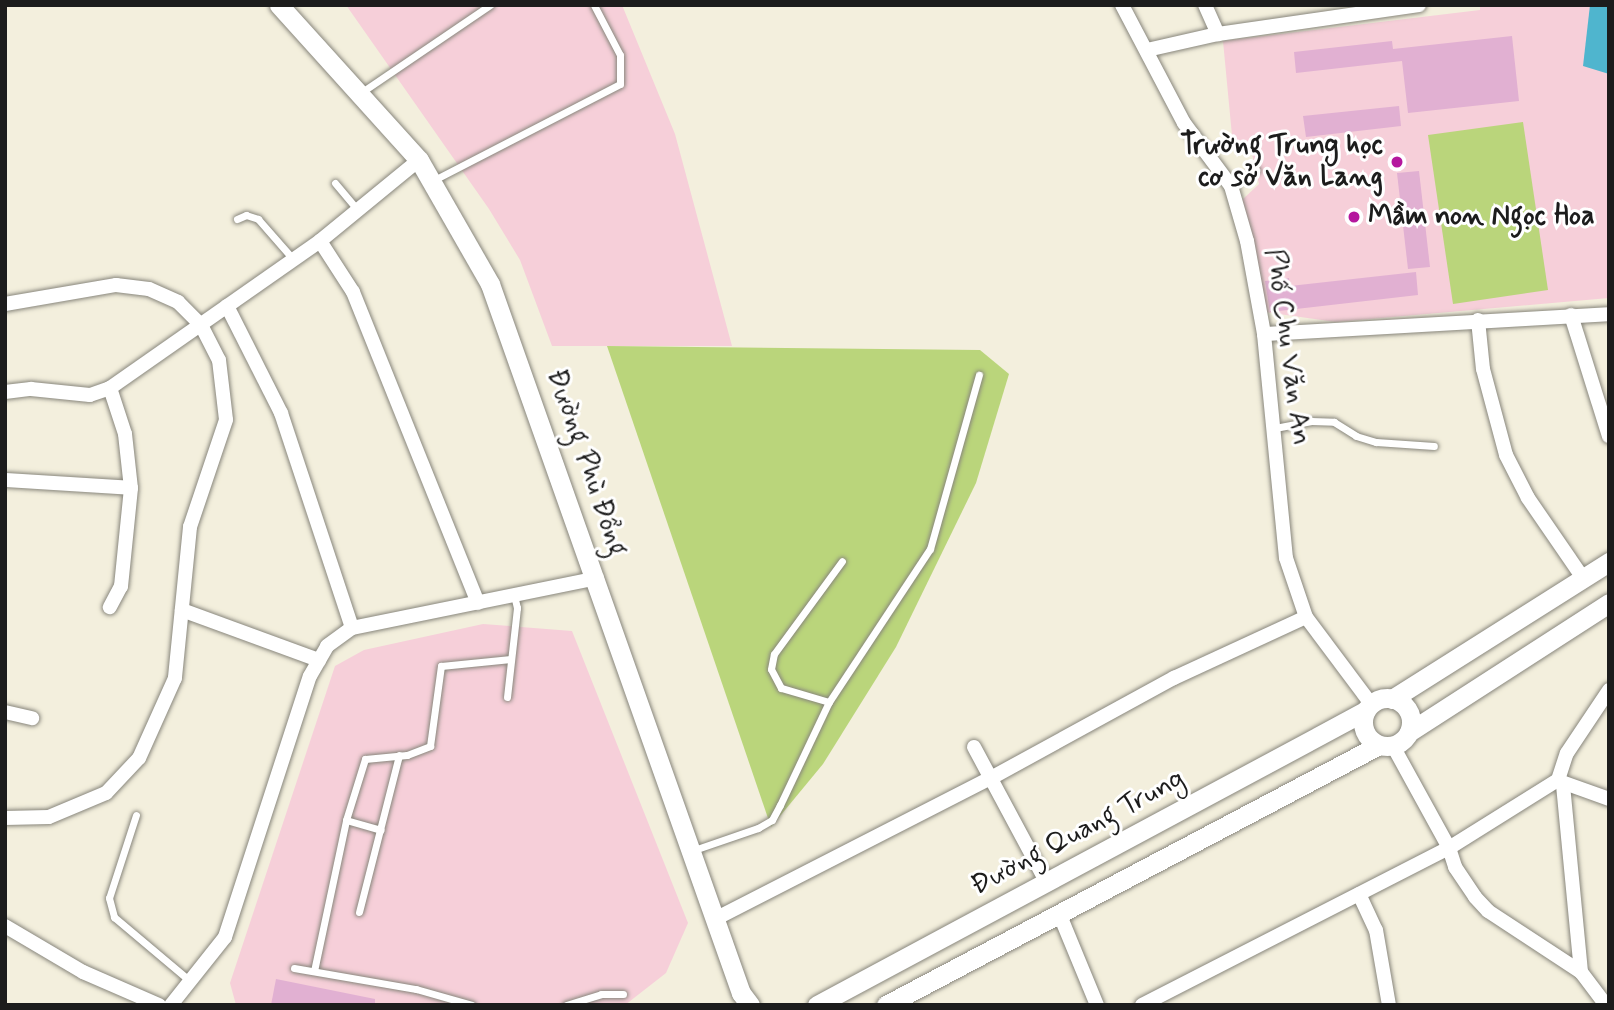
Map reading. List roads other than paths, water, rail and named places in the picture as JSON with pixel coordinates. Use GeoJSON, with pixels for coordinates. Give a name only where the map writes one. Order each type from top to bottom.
{"type":"FeatureCollection","features":[{"type":"Feature","properties":{"kind":"main road","name":"Đường Phù Đổng"},"geometry":{"type":"LineString","coordinates":[[279,5],[419,160],[434,180],[490,284],[597,578],[743,1001]]}},
{"type":"Feature","properties":{"kind":"main road"},"geometry":{"type":"LineString","coordinates":[[1386,745],[1364,729],[1368,708],[1392,699],[1609,562]]}},
{"type":"Feature","properties":{"kind":"main road"},"geometry":{"type":"LineString","coordinates":[[886,1005],[1386,745],[1609,603]]}},
{"type":"Feature","properties":{"kind":"main road"},"geometry":{"type":"LineString","coordinates":[[1392,699],[1409,712],[1409,732]]}},
{"type":"Feature","properties":{"kind":"main road","name":"Đường Quang Trung"},"geometry":{"type":"LineString","coordinates":[[817,1005],[1368,708]]}},
{"type":"Feature","properties":{"kind":"street","name":"Phố Chu Văn An"},"geometry":{"type":"LineString","coordinates":[[1122,5],[1184,123],[1231,186],[1247,242],[1264,334],[1286,558],[1306,617],[1368,708]]}},
{"type":"Feature","properties":{"kind":"street"},"geometry":{"type":"LineString","coordinates":[[1205,5],[1218,34]]}},
{"type":"Feature","properties":{"kind":"street"},"geometry":{"type":"LineString","coordinates":[[1147,50],[1218,34],[1419,5]]}},
{"type":"Feature","properties":{"kind":"street"},"geometry":{"type":"LineString","coordinates":[[5,392],[31,389],[90,395],[110,388],[320,241],[419,160]]}},
{"type":"Feature","properties":{"kind":"street"},"geometry":{"type":"LineString","coordinates":[[320,241],[353,292],[478,603]]}},
{"type":"Feature","properties":{"kind":"street"},"geometry":{"type":"LineString","coordinates":[[5,304],[116,285],[138,287],[178,302],[201,325],[219,360],[226,420],[191,527],[175,678],[139,758],[106,793],[49,817],[5,818]]}},
{"type":"Feature","properties":{"kind":"street"},"geometry":{"type":"LineString","coordinates":[[227,306],[281,413],[352,628]]}},
{"type":"Feature","properties":{"kind":"street"},"geometry":{"type":"LineString","coordinates":[[1264,334],[1609,314]]}},
{"type":"Feature","properties":{"kind":"street"},"geometry":{"type":"LineString","coordinates":[[1571,315],[1609,436]]}},
{"type":"Feature","properties":{"kind":"street"},"geometry":{"type":"LineString","coordinates":[[1478,320],[1483,369],[1506,455],[1528,498],[1583,579]]}},
{"type":"Feature","properties":{"kind":"street"},"geometry":{"type":"LineString","coordinates":[[110,388],[125,434],[131,488],[121,586],[110,607]]}},
{"type":"Feature","properties":{"kind":"street"},"geometry":{"type":"LineString","coordinates":[[5,480],[131,488]]}},
{"type":"Feature","properties":{"kind":"street"},"geometry":{"type":"LineString","coordinates":[[171,1005],[225,937],[319,660],[327,646],[352,628],[597,578]]}},
{"type":"Feature","properties":{"kind":"street"},"geometry":{"type":"LineString","coordinates":[[182,610],[319,660]]}},
{"type":"Feature","properties":{"kind":"street"},"geometry":{"type":"LineString","coordinates":[[715,919],[991,778],[1174,678],[1306,617]]}},
{"type":"Feature","properties":{"kind":"street"},"geometry":{"type":"LineString","coordinates":[[1581,972],[1561,783],[1567,753],[1609,690]]}},
{"type":"Feature","properties":{"kind":"street"},"geometry":{"type":"LineString","coordinates":[[5,712],[32,718]]}},
{"type":"Feature","properties":{"kind":"street"},"geometry":{"type":"LineString","coordinates":[[1386,745],[1449,848],[1455,867],[1488,911],[1581,972],[1606,1005]]}},
{"type":"Feature","properties":{"kind":"street"},"geometry":{"type":"LineString","coordinates":[[974,747],[1046,881]]}},
{"type":"Feature","properties":{"kind":"street"},"geometry":{"type":"LineString","coordinates":[[1142,1005],[1449,848],[1561,783],[1609,799]]}},
{"type":"Feature","properties":{"kind":"street"},"geometry":{"type":"LineString","coordinates":[[1359,894],[1376,930],[1389,1005]]}},
{"type":"Feature","properties":{"kind":"street"},"geometry":{"type":"LineString","coordinates":[[1059,913],[1097,1005]]}},
{"type":"Feature","properties":{"kind":"street"},"geometry":{"type":"LineString","coordinates":[[5,926],[83,972],[159,1005]]}},
{"type":"Feature","properties":{"kind":"lane"},"geometry":{"type":"LineString","coordinates":[[361,93],[490,5]]}},
{"type":"Feature","properties":{"kind":"lane"},"geometry":{"type":"LineString","coordinates":[[434,180],[620,84],[620,55],[594,5]]}},
{"type":"Feature","properties":{"kind":"lane"},"geometry":{"type":"LineString","coordinates":[[1231,186],[1256,170]]}},
{"type":"Feature","properties":{"kind":"lane"},"geometry":{"type":"LineString","coordinates":[[335,183],[358,210]]}},
{"type":"Feature","properties":{"kind":"lane"},"geometry":{"type":"LineString","coordinates":[[237,219],[254,216],[293,260]]}},
{"type":"Feature","properties":{"kind":"lane"},"geometry":{"type":"LineString","coordinates":[[693,851],[772,820],[829,702],[930,549],[979,375]]}},
{"type":"Feature","properties":{"kind":"lane"},"geometry":{"type":"LineString","coordinates":[[1275,428],[1311,421],[1334,422],[1356,436],[1376,442],[1434,446]]}},
{"type":"Feature","properties":{"kind":"lane"},"geometry":{"type":"LineString","coordinates":[[829,702],[781,688],[771,669],[774,654],[842,561]]}},
{"type":"Feature","properties":{"kind":"lane"},"geometry":{"type":"LineString","coordinates":[[507,697],[517,608],[514,595]]}},
{"type":"Feature","properties":{"kind":"lane"},"geometry":{"type":"LineString","coordinates":[[314,971],[346,820],[365,759],[399,755],[430,746],[441,666],[511,659]]}},
{"type":"Feature","properties":{"kind":"lane"},"geometry":{"type":"LineString","coordinates":[[359,912],[399,755]]}},
{"type":"Feature","properties":{"kind":"lane"},"geometry":{"type":"LineString","coordinates":[[136,815],[110,898],[114,917],[191,981]]}},
{"type":"Feature","properties":{"kind":"lane"},"geometry":{"type":"LineString","coordinates":[[346,820],[381,830]]}},
{"type":"Feature","properties":{"kind":"lane"},"geometry":{"type":"LineString","coordinates":[[294,968],[416,989],[472,1005]]}},
{"type":"Feature","properties":{"kind":"lane"},"geometry":{"type":"LineString","coordinates":[[566,1005],[601,994],[623,995]]}},
{"type":"Feature","properties":{"kind":"water"},"geometry":{"type":"Polygon","coordinates":[[[1590,5],[1609,5],[1609,74],[1583,66],[1590,5]]]}},
{"type":"Feature","properties":{"kind":"place","name":"Trường Trung học cơ sở Văn Lang"},"geometry":{"type":"Point","coordinates":[1397,162]}},
{"type":"Feature","properties":{"kind":"place","name":"Mầm non Ngọc Hoa"},"geometry":{"type":"Point","coordinates":[1354,217]}}]}
